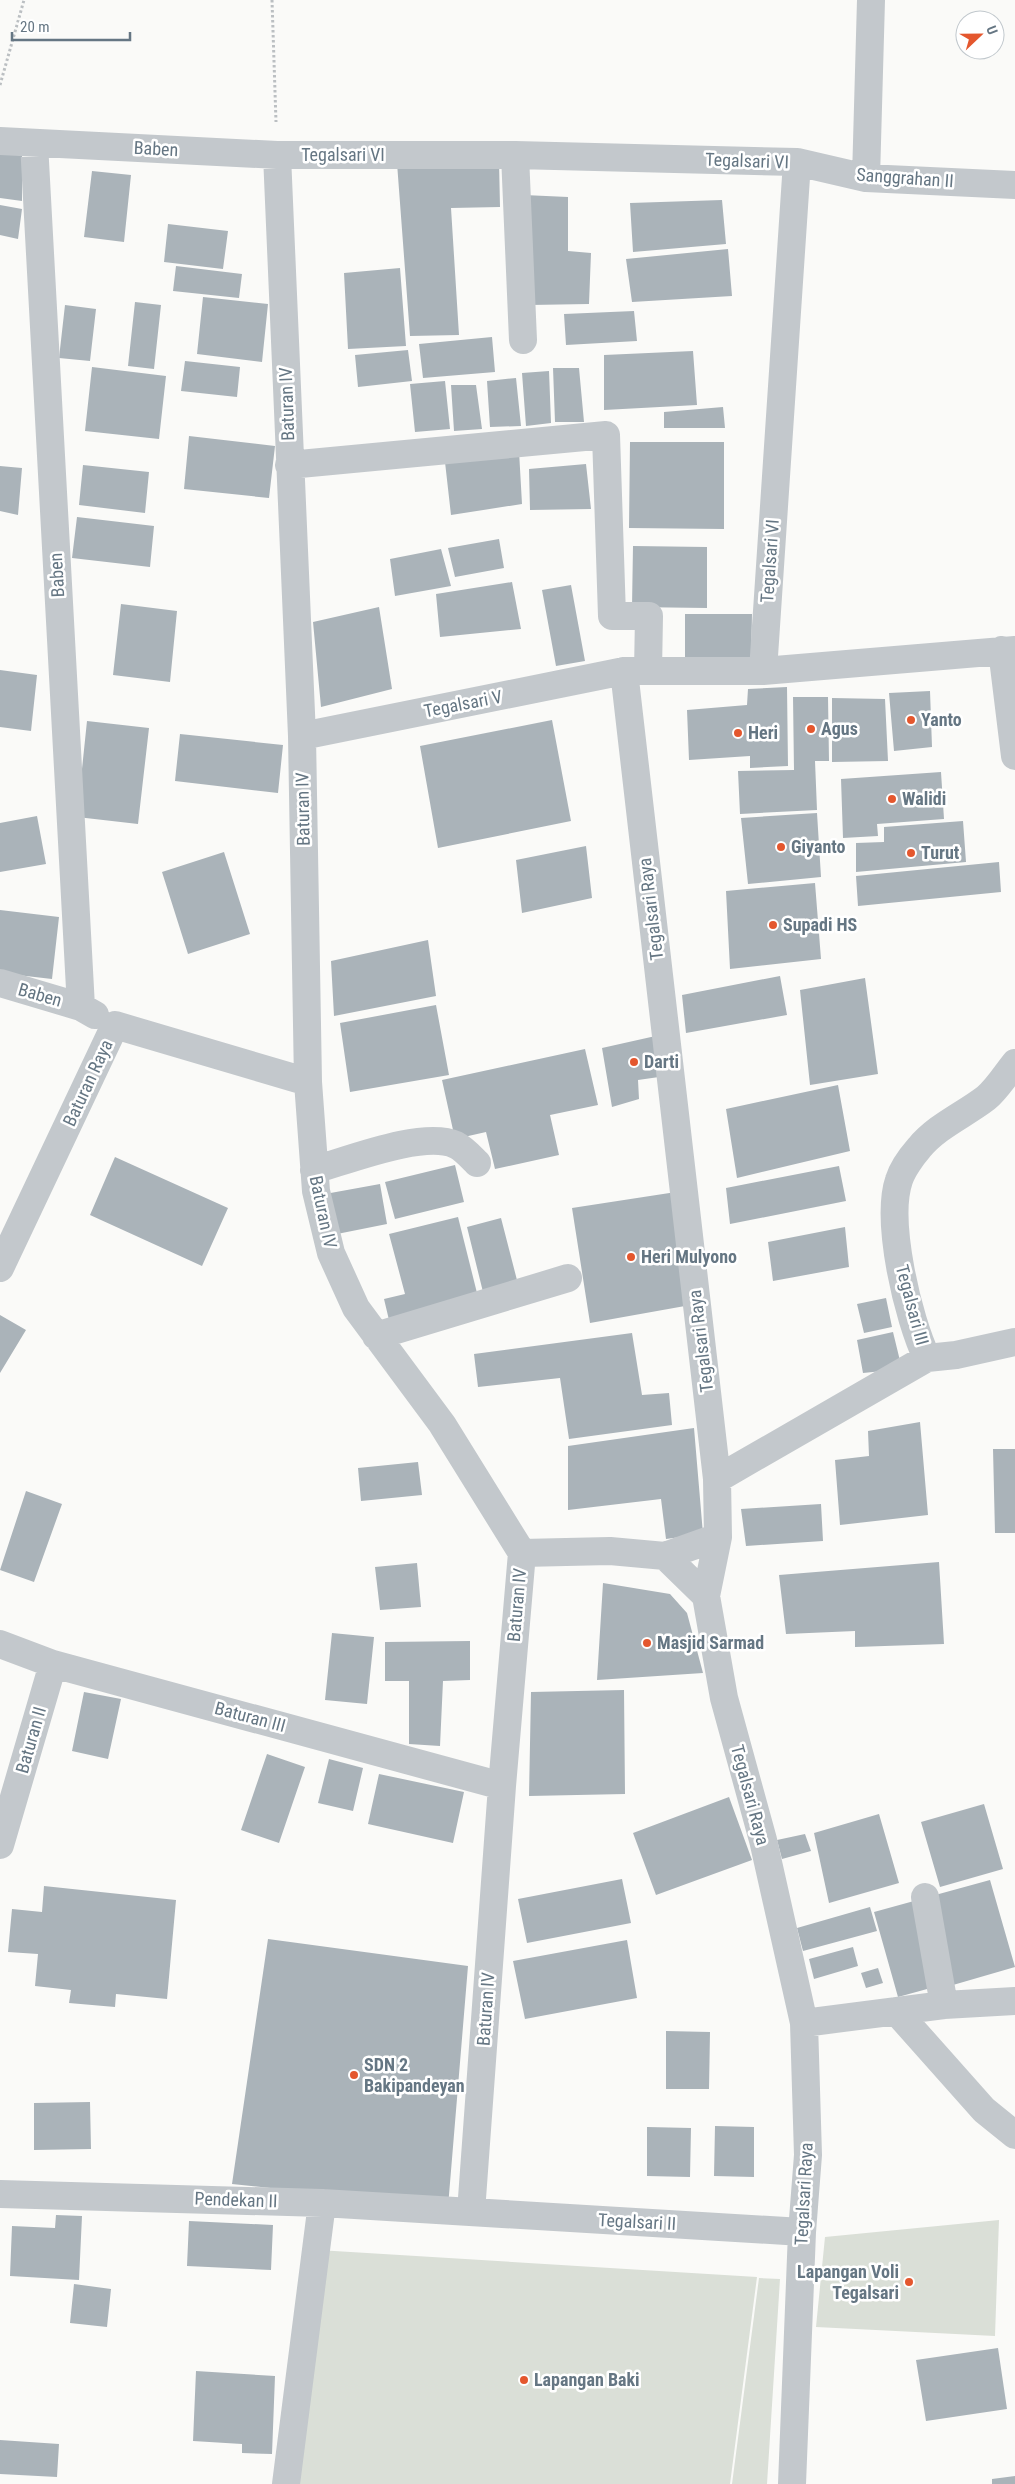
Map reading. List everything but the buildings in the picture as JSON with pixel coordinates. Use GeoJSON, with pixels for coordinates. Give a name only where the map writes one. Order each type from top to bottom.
{"type":"FeatureCollection","features":[{"type":"Feature","properties":{"kind":"street"},"geometry":{"type":"LineString","coordinates":[[866,178],[871,0]]}},
{"type":"Feature","properties":{"kind":"street","name":"Baben"},"geometry":{"type":"LineString","coordinates":[[0,141],[277,155]]}},
{"type":"Feature","properties":{"kind":"street","name":"Baben"},"geometry":{"type":"LineString","coordinates":[[34,143],[81,1007]]}},
{"type":"Feature","properties":{"kind":"street","name":"Tegalsari VI"},"geometry":{"type":"LineString","coordinates":[[277,155],[515,155],[797,162],[763,671]]}},
{"type":"Feature","properties":{"kind":"street","name":"Baturan IV"},"geometry":{"type":"LineString","coordinates":[[277,155],[302,736],[308,1082],[316,1191],[331,1253],[356,1308],[442,1424],[522,1553],[502,1786],[471,2212]]}},
{"type":"Feature","properties":{"kind":"street"},"geometry":{"type":"LineString","coordinates":[[515,155],[523,340]]}},
{"type":"Feature","properties":{"kind":"street","name":"Sanggrahan II"},"geometry":{"type":"LineString","coordinates":[[797,162],[866,178],[1015,185]]}},
{"type":"Feature","properties":{"kind":"street","name":"Tegalsari Raya"},"geometry":{"type":"LineString","coordinates":[[290,465],[606,435],[612,616],[649,616],[636,671],[717,1479],[718,1537],[706,1596],[724,1698],[763,1840],[804,2023],[808,2155],[802,2232],[792,2484]]}},
{"type":"Feature","properties":{"kind":"street"},"geometry":{"type":"LineString","coordinates":[[636,671],[763,671],[1009,650],[1015,756]]}},
{"type":"Feature","properties":{"kind":"street","name":"Tegalsari V"},"geometry":{"type":"LineString","coordinates":[[302,736],[636,671]]}},
{"type":"Feature","properties":{"kind":"street","name":"Baben"},"geometry":{"type":"LineString","coordinates":[[0,984],[81,1007],[114,1025]]}},
{"type":"Feature","properties":{"kind":"street","name":"Baturan Raya"},"geometry":{"type":"LineString","coordinates":[[0,1268],[114,1025],[308,1082]]}},
{"type":"Feature","properties":{"kind":"street","name":"Tegalsari III"},"geometry":{"type":"LineString","coordinates":[[1015,1063],[987,1098],[958,1115],[919,1147],[899,1180],[894,1216],[902,1280],[920,1344],[927,1358],[956,1355],[1015,1342]]}},
{"type":"Feature","properties":{"kind":"street"},"geometry":{"type":"LineString","coordinates":[[314,1170],[420,1140],[439,1140],[458,1146],[477,1163]]}},
{"type":"Feature","properties":{"kind":"street"},"geometry":{"type":"LineString","coordinates":[[376,1336],[568,1278]]}},
{"type":"Feature","properties":{"kind":"street"},"geometry":{"type":"LineString","coordinates":[[717,1479],[927,1358]]}},
{"type":"Feature","properties":{"kind":"street"},"geometry":{"type":"LineString","coordinates":[[522,1553],[610,1551],[665,1556],[718,1537]]}},
{"type":"Feature","properties":{"kind":"street"},"geometry":{"type":"LineString","coordinates":[[665,1556],[706,1596]]}},
{"type":"Feature","properties":{"kind":"street","name":"Baturan III"},"geometry":{"type":"LineString","coordinates":[[0,1644],[53,1664],[502,1786]]}},
{"type":"Feature","properties":{"kind":"street","name":"Baturan II"},"geometry":{"type":"LineString","coordinates":[[0,1845],[53,1664]]}},
{"type":"Feature","properties":{"kind":"street"},"geometry":{"type":"LineString","coordinates":[[925,1897],[944,2005]]}},
{"type":"Feature","properties":{"kind":"street"},"geometry":{"type":"LineString","coordinates":[[804,2023],[944,2005],[1015,2001]]}},
{"type":"Feature","properties":{"kind":"street"},"geometry":{"type":"LineString","coordinates":[[896,2011],[984,2110],[1015,2135]]}},
{"type":"Feature","properties":{"kind":"street","name":"Pendekan II"},"geometry":{"type":"LineString","coordinates":[[0,2194],[322,2202],[471,2212]]}},
{"type":"Feature","properties":{"kind":"street"},"geometry":{"type":"LineString","coordinates":[[286,2484],[322,2202]]}},
{"type":"Feature","properties":{"kind":"street","name":"Tegalsari II"},"geometry":{"type":"LineString","coordinates":[[471,2212],[802,2232]]}},
{"type":"Feature","properties":{"kind":"path"},"geometry":{"type":"LineString","coordinates":[[0,85],[24,0]]}},
{"type":"Feature","properties":{"kind":"path"},"geometry":{"type":"LineString","coordinates":[[272,0],[277,155]]}},
{"type":"Feature","properties":{"kind":"shaded area","name":"Lapangan Voli Tegalsari"},"geometry":{"type":"Polygon","coordinates":[[[999,2220],[995,2336],[816,2327],[825,2237],[999,2220]]]}},
{"type":"Feature","properties":{"kind":"shaded area","name":"Lapangan Baki"},"geometry":{"type":"Polygon","coordinates":[[[318,2250],[757,2277],[730,2484],[295,2484],[318,2250]]]}},
{"type":"Feature","properties":{"kind":"shaded area"},"geometry":{"type":"Polygon","coordinates":[[[759,2278],[780,2279],[767,2484],[732,2484],[759,2278]]]}},
{"type":"Feature","properties":{"kind":"place","name":"Yanto"},"geometry":{"type":"Point","coordinates":[911,720]}},
{"type":"Feature","properties":{"kind":"place","name":"Agus"},"geometry":{"type":"Point","coordinates":[811,729]}},
{"type":"Feature","properties":{"kind":"place","name":"Heri"},"geometry":{"type":"Point","coordinates":[738,733]}},
{"type":"Feature","properties":{"kind":"place","name":"Walidi"},"geometry":{"type":"Point","coordinates":[892,799]}},
{"type":"Feature","properties":{"kind":"place","name":"Giyanto"},"geometry":{"type":"Point","coordinates":[781,847]}},
{"type":"Feature","properties":{"kind":"place","name":"Turut"},"geometry":{"type":"Point","coordinates":[911,853]}},
{"type":"Feature","properties":{"kind":"place","name":"Supadi HS"},"geometry":{"type":"Point","coordinates":[773,925]}},
{"type":"Feature","properties":{"kind":"place","name":"Darti"},"geometry":{"type":"Point","coordinates":[634,1062]}},
{"type":"Feature","properties":{"kind":"place","name":"Heri Mulyono"},"geometry":{"type":"Point","coordinates":[631,1257]}},
{"type":"Feature","properties":{"kind":"place","name":"Masjid Sarmad"},"geometry":{"type":"Point","coordinates":[647,1643]}},
{"type":"Feature","properties":{"kind":"place","name":"SDN 2 Bakipandeyan"},"geometry":{"type":"Point","coordinates":[354,2075]}},
{"type":"Feature","properties":{"kind":"place","name":"Lapangan Voli Tegalsari"},"geometry":{"type":"Point","coordinates":[909,2282]}},
{"type":"Feature","properties":{"kind":"place","name":"Lapangan Baki"},"geometry":{"type":"Point","coordinates":[524,2380]}}]}
